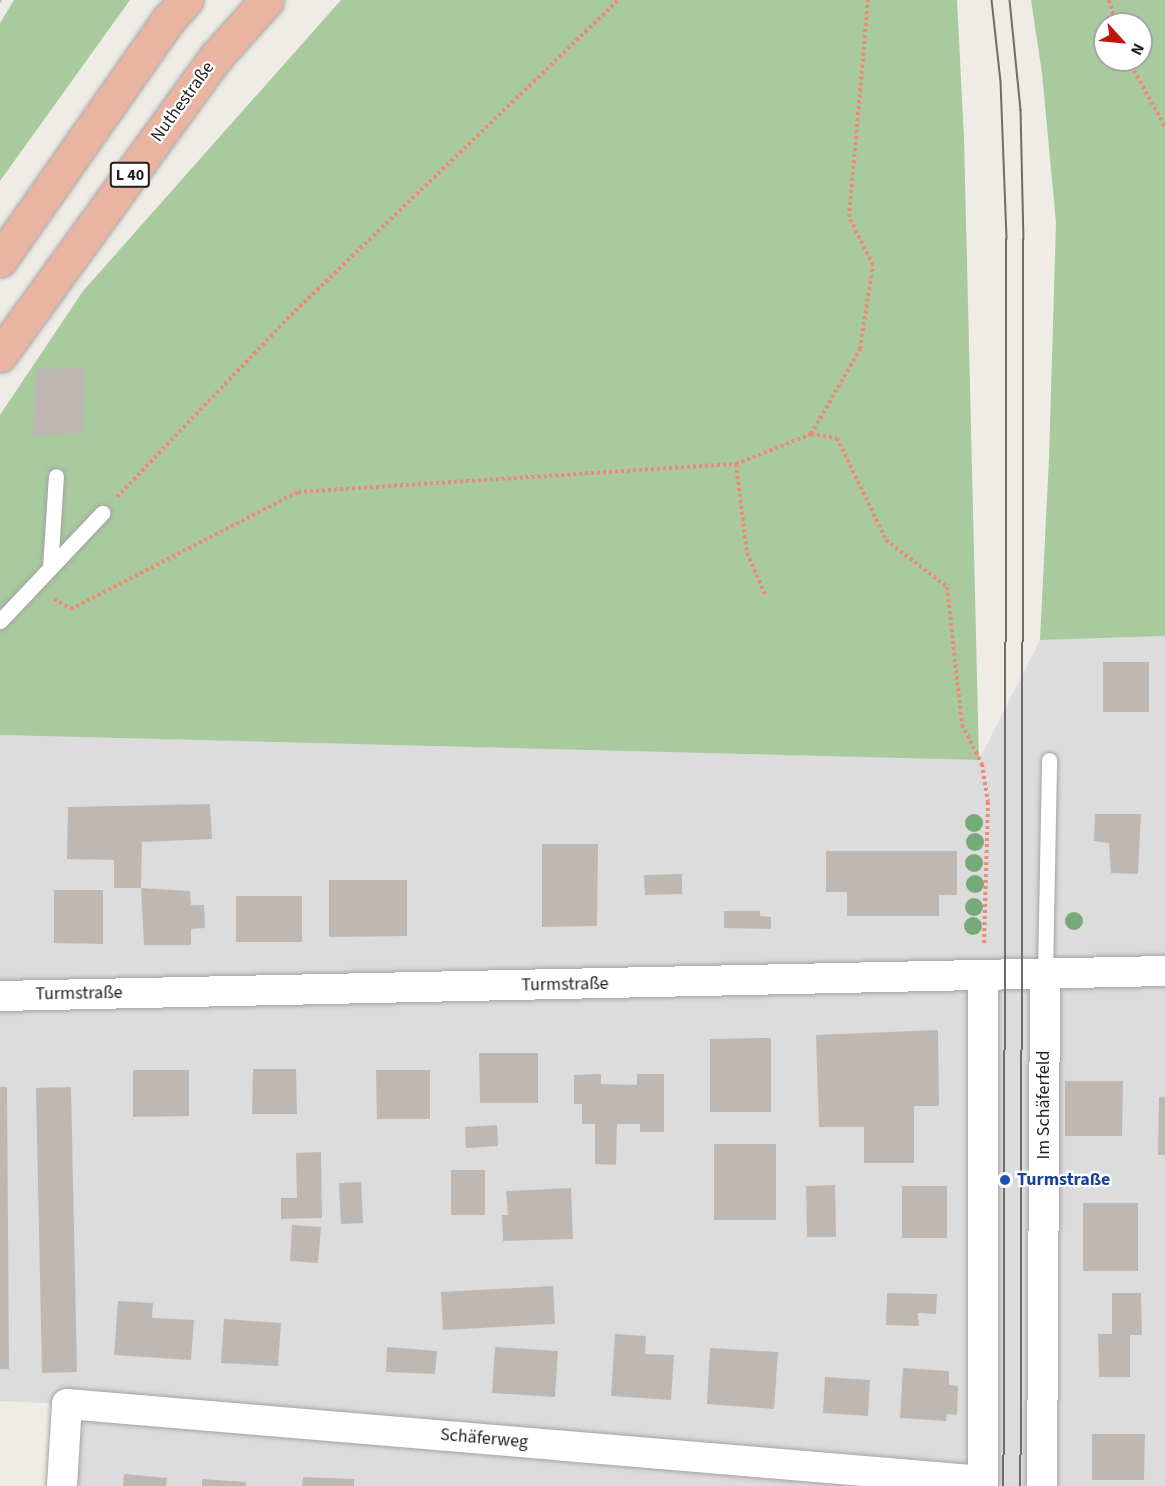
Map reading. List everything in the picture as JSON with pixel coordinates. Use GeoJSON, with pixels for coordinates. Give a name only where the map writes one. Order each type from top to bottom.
{"type":"FeatureCollection","features":[{"type":"Feature","properties":{"kind":"highway"},"geometry":{"type":"LineString","coordinates":[[0,260],[168,20],[186,0]]}},
{"type":"Feature","properties":{"kind":"highway","name":"Nuthestraße"},"geometry":{"type":"LineString","coordinates":[[0,356],[216,57],[267,0]]}},
{"type":"Feature","properties":{"kind":"street","name":"Turmstraße"},"geometry":{"type":"LineString","coordinates":[[0,996],[1165,971]]}},
{"type":"Feature","properties":{"kind":"street","name":"Im Schäferfeld"},"geometry":{"type":"LineString","coordinates":[[1042,1486],[1045,973]]}},
{"type":"Feature","properties":{"kind":"street"},"geometry":{"type":"LineString","coordinates":[[983,976],[983,1484]]}},
{"type":"Feature","properties":{"kind":"street","name":"Schäferweg"},"geometry":{"type":"LineString","coordinates":[[62,1486],[66,1404],[983,1484]]}},
{"type":"Feature","properties":{"kind":"lane"},"geometry":{"type":"LineString","coordinates":[[50,568],[56,476]]}},
{"type":"Feature","properties":{"kind":"lane"},"geometry":{"type":"LineString","coordinates":[[0,621],[102,513]]}},
{"type":"Feature","properties":{"kind":"lane","name":"Im Schäferfeld"},"geometry":{"type":"LineString","coordinates":[[1045,973],[1049,760]]}},
{"type":"Feature","properties":{"kind":"path"},"geometry":{"type":"LineString","coordinates":[[102,513],[291,315],[618,0]]}},
{"type":"Feature","properties":{"kind":"path"},"geometry":{"type":"LineString","coordinates":[[811,434],[860,349],[873,265],[849,217],[868,0]]}},
{"type":"Feature","properties":{"kind":"path"},"geometry":{"type":"LineString","coordinates":[[1135,72],[1165,126]]}},
{"type":"Feature","properties":{"kind":"path"},"geometry":{"type":"LineString","coordinates":[[32,587],[71,609],[298,492],[736,464],[811,434],[837,438],[886,540],[947,587],[962,724],[982,764],[988,802],[983,976]]}},
{"type":"Feature","properties":{"kind":"path"},"geometry":{"type":"LineString","coordinates":[[736,464],[747,553],[765,594]]}},
{"type":"Feature","properties":{"kind":"shaded area"},"geometry":{"type":"Polygon","coordinates":[[[1165,636],[1165,1486],[62,1486],[66,1404],[0,1401],[0,735],[979,760],[1040,640],[1165,636]]]}},
{"type":"Feature","properties":{"kind":"green space"},"geometry":{"type":"Polygon","coordinates":[[[14,0],[130,0],[0,181],[0,23],[14,0]]]}},
{"type":"Feature","properties":{"kind":"green space"},"geometry":{"type":"Polygon","coordinates":[[[341,0],[957,0],[964,138],[979,760],[0,735],[0,415],[83,291],[341,0]]]}},
{"type":"Feature","properties":{"kind":"green space"},"geometry":{"type":"Polygon","coordinates":[[[1031,0],[1165,0],[1165,636],[1040,640],[1049,458],[1056,223],[1042,73],[1031,0]]]}},
{"type":"Feature","properties":{"kind":"building"},"geometry":{"type":"Polygon","coordinates":[[[85,368],[82,433],[33,436],[36,369],[85,368]]]}},
{"type":"Feature","properties":{"kind":"building"},"geometry":{"type":"Polygon","coordinates":[[[1103,662],[1149,662],[1149,712],[1103,712],[1103,662]]]}},
{"type":"Feature","properties":{"kind":"building"},"geometry":{"type":"Polygon","coordinates":[[[210,804],[212,839],[142,842],[141,888],[114,888],[114,860],[67,859],[68,807],[210,804]]]}},
{"type":"Feature","properties":{"kind":"building"},"geometry":{"type":"Polygon","coordinates":[[[1095,814],[1141,814],[1138,874],[1111,873],[1109,843],[1094,841],[1095,814]]]}},
{"type":"Feature","properties":{"kind":"building"},"geometry":{"type":"Polygon","coordinates":[[[542,844],[598,844],[597,926],[542,927],[542,844]]]}},
{"type":"Feature","properties":{"kind":"building"},"geometry":{"type":"Polygon","coordinates":[[[826,851],[957,851],[957,895],[939,895],[939,916],[847,916],[847,892],[826,892],[826,851]]]}},
{"type":"Feature","properties":{"kind":"building"},"geometry":{"type":"Polygon","coordinates":[[[682,874],[682,894],[645,895],[644,875],[682,874]]]}},
{"type":"Feature","properties":{"kind":"building"},"geometry":{"type":"Polygon","coordinates":[[[329,880],[407,880],[407,936],[329,937],[329,880]]]}},
{"type":"Feature","properties":{"kind":"building"},"geometry":{"type":"Polygon","coordinates":[[[141,888],[190,891],[191,905],[204,905],[205,928],[191,929],[191,945],[144,945],[141,888]]]}},
{"type":"Feature","properties":{"kind":"building"},"geometry":{"type":"Polygon","coordinates":[[[54,890],[103,890],[103,944],[54,943],[54,890]]]}},
{"type":"Feature","properties":{"kind":"building"},"geometry":{"type":"Polygon","coordinates":[[[236,896],[302,896],[302,942],[236,942],[236,896]]]}},
{"type":"Feature","properties":{"kind":"building"},"geometry":{"type":"Polygon","coordinates":[[[724,911],[760,911],[760,916],[771,917],[771,929],[724,928],[724,911]]]}},
{"type":"Feature","properties":{"kind":"building"},"geometry":{"type":"Polygon","coordinates":[[[938,1030],[939,1106],[914,1106],[914,1163],[864,1163],[864,1127],[819,1127],[816,1035],[938,1030]]]}},
{"type":"Feature","properties":{"kind":"building"},"geometry":{"type":"Polygon","coordinates":[[[771,1038],[771,1112],[710,1112],[710,1039],[771,1038]]]}},
{"type":"Feature","properties":{"kind":"building"},"geometry":{"type":"Polygon","coordinates":[[[479,1053],[538,1053],[538,1103],[480,1103],[479,1053]]]}},
{"type":"Feature","properties":{"kind":"building"},"geometry":{"type":"Polygon","coordinates":[[[253,1069],[296,1069],[297,1114],[252,1114],[253,1069]]]}},
{"type":"Feature","properties":{"kind":"building"},"geometry":{"type":"Polygon","coordinates":[[[133,1070],[189,1070],[189,1116],[133,1117],[133,1070]]]}},
{"type":"Feature","properties":{"kind":"building"},"geometry":{"type":"Polygon","coordinates":[[[376,1070],[430,1070],[430,1119],[377,1119],[376,1070]]]}},
{"type":"Feature","properties":{"kind":"building"},"geometry":{"type":"Polygon","coordinates":[[[601,1074],[601,1084],[637,1085],[637,1074],[664,1074],[664,1132],[640,1132],[640,1124],[617,1124],[616,1165],[595,1164],[595,1124],[582,1124],[582,1104],[574,1104],[574,1075],[601,1074]]]}},
{"type":"Feature","properties":{"kind":"building"},"geometry":{"type":"Polygon","coordinates":[[[1065,1081],[1123,1081],[1122,1136],[1065,1136],[1065,1081]]]}},
{"type":"Feature","properties":{"kind":"building"},"geometry":{"type":"Polygon","coordinates":[[[0,1087],[7,1087],[9,1369],[0,1369],[0,1087]]]}},
{"type":"Feature","properties":{"kind":"building"},"geometry":{"type":"Polygon","coordinates":[[[71,1087],[77,1372],[42,1373],[36,1088],[71,1087]]]}},
{"type":"Feature","properties":{"kind":"building"},"geometry":{"type":"Polygon","coordinates":[[[1159,1097],[1165,1097],[1165,1155],[1158,1155],[1159,1097]]]}},
{"type":"Feature","properties":{"kind":"building"},"geometry":{"type":"Polygon","coordinates":[[[497,1125],[498,1146],[466,1148],[465,1127],[497,1125]]]}},
{"type":"Feature","properties":{"kind":"building"},"geometry":{"type":"Polygon","coordinates":[[[714,1144],[776,1144],[776,1220],[714,1220],[714,1144]]]}},
{"type":"Feature","properties":{"kind":"building"},"geometry":{"type":"Polygon","coordinates":[[[321,1152],[322,1218],[281,1219],[281,1198],[297,1198],[296,1153],[321,1152]]]}},
{"type":"Feature","properties":{"kind":"building"},"geometry":{"type":"Polygon","coordinates":[[[451,1170],[485,1170],[485,1215],[451,1215],[451,1170]]]}},
{"type":"Feature","properties":{"kind":"building"},"geometry":{"type":"Polygon","coordinates":[[[361,1182],[363,1223],[341,1224],[339,1183],[361,1182]]]}},
{"type":"Feature","properties":{"kind":"building"},"geometry":{"type":"Polygon","coordinates":[[[835,1185],[836,1237],[807,1237],[806,1186],[835,1185]]]}},
{"type":"Feature","properties":{"kind":"building"},"geometry":{"type":"Polygon","coordinates":[[[902,1186],[947,1186],[947,1238],[902,1238],[902,1186]]]}},
{"type":"Feature","properties":{"kind":"building"},"geometry":{"type":"Polygon","coordinates":[[[571,1188],[573,1239],[503,1241],[502,1215],[508,1215],[506,1191],[571,1188]]]}},
{"type":"Feature","properties":{"kind":"building"},"geometry":{"type":"Polygon","coordinates":[[[1083,1203],[1138,1203],[1138,1271],[1083,1271],[1083,1203]]]}},
{"type":"Feature","properties":{"kind":"building"},"geometry":{"type":"Polygon","coordinates":[[[292,1225],[321,1227],[318,1263],[290,1261],[292,1225]]]}},
{"type":"Feature","properties":{"kind":"building"},"geometry":{"type":"Polygon","coordinates":[[[553,1286],[555,1324],[443,1330],[441,1292],[553,1286]]]}},
{"type":"Feature","properties":{"kind":"building"},"geometry":{"type":"Polygon","coordinates":[[[887,1293],[937,1294],[936,1314],[918,1313],[919,1326],[886,1325],[887,1293]]]}},
{"type":"Feature","properties":{"kind":"building"},"geometry":{"type":"Polygon","coordinates":[[[1112,1293],[1141,1293],[1142,1335],[1130,1335],[1130,1377],[1099,1377],[1098,1334],[1112,1334],[1112,1293]]]}},
{"type":"Feature","properties":{"kind":"building"},"geometry":{"type":"Polygon","coordinates":[[[118,1301],[153,1303],[152,1318],[194,1320],[191,1360],[114,1355],[118,1301]]]}},
{"type":"Feature","properties":{"kind":"building"},"geometry":{"type":"Polygon","coordinates":[[[224,1319],[281,1323],[278,1366],[221,1363],[224,1319]]]}},
{"type":"Feature","properties":{"kind":"building"},"geometry":{"type":"Polygon","coordinates":[[[615,1334],[646,1336],[645,1354],[674,1355],[671,1400],[611,1396],[615,1334]]]}},
{"type":"Feature","properties":{"kind":"building"},"geometry":{"type":"Polygon","coordinates":[[[387,1347],[437,1351],[435,1374],[386,1372],[387,1347]]]}},
{"type":"Feature","properties":{"kind":"building"},"geometry":{"type":"Polygon","coordinates":[[[495,1347],[558,1351],[555,1397],[492,1393],[495,1347]]]}},
{"type":"Feature","properties":{"kind":"building"},"geometry":{"type":"Polygon","coordinates":[[[710,1348],[778,1352],[774,1409],[707,1404],[710,1348]]]}},
{"type":"Feature","properties":{"kind":"building"},"geometry":{"type":"Polygon","coordinates":[[[903,1368],[949,1371],[949,1385],[958,1386],[957,1415],[947,1414],[946,1421],[900,1418],[903,1368]]]}},
{"type":"Feature","properties":{"kind":"building"},"geometry":{"type":"Polygon","coordinates":[[[825,1377],[870,1380],[868,1416],[823,1413],[825,1377]]]}},
{"type":"Feature","properties":{"kind":"building"},"geometry":{"type":"Polygon","coordinates":[[[1092,1434],[1145,1434],[1144,1480],[1092,1480],[1092,1434]]]}},
{"type":"Feature","properties":{"kind":"building"},"geometry":{"type":"Polygon","coordinates":[[[124,1474],[167,1478],[166,1486],[123,1486],[124,1474]]]}},
{"type":"Feature","properties":{"kind":"building"},"geometry":{"type":"Polygon","coordinates":[[[303,1477],[354,1479],[354,1486],[302,1486],[303,1477]]]}},
{"type":"Feature","properties":{"kind":"building"},"geometry":{"type":"Polygon","coordinates":[[[202,1479],[246,1482],[246,1486],[202,1486],[202,1479]]]}},
{"type":"Feature","properties":{"kind":"tram line"},"geometry":{"type":"LineString","coordinates":[[992,0],[1001,82],[1007,239],[1004,1486]]}},
{"type":"Feature","properties":{"kind":"tram line"},"geometry":{"type":"LineString","coordinates":[[1010,0],[1021,110],[1024,239],[1021,1486]]}},
{"type":"Feature","properties":{"kind":"place","name":"Turmstraße"},"geometry":{"type":"Point","coordinates":[1005,1180]}}]}
